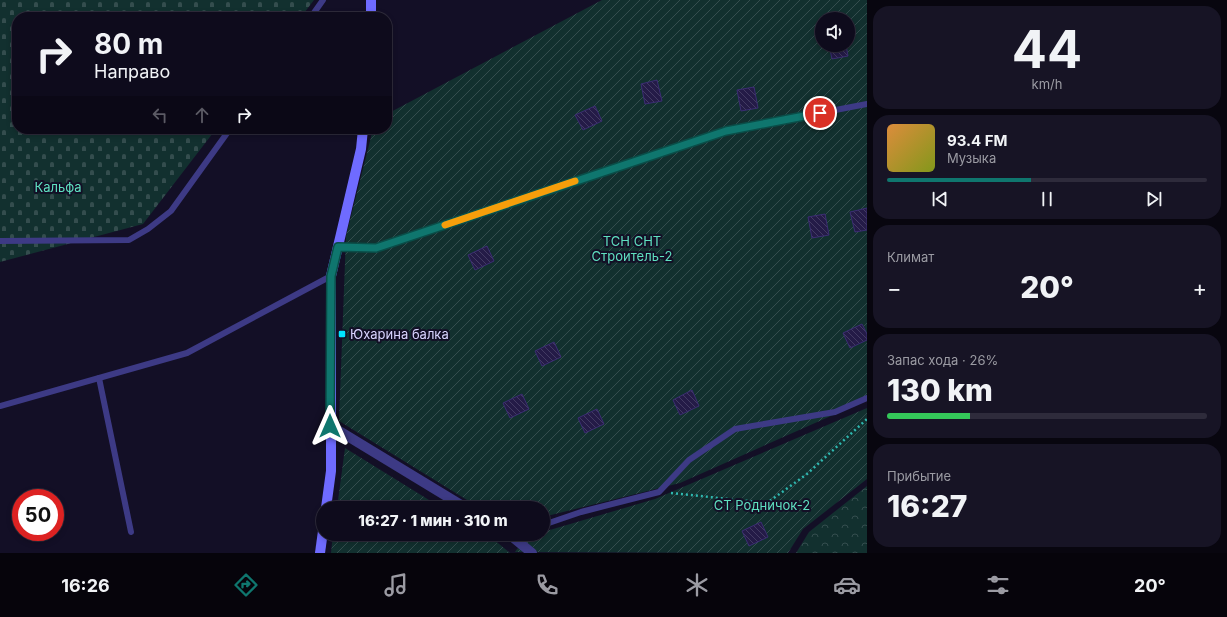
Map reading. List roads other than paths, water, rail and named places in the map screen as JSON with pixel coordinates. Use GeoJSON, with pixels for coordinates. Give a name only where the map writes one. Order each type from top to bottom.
{"type":"FeatureCollection","features":[{"type":"Feature","properties":{"kind":"main road"},"geometry":{"type":"LineString","coordinates":[[371,0],[371,12]]}},
{"type":"Feature","properties":{"kind":"main road"},"geometry":{"type":"LineString","coordinates":[[327,501],[331,472],[331,276],[361,149],[362,134]]}},
{"type":"Feature","properties":{"kind":"main road"},"geometry":{"type":"LineString","coordinates":[[320,553],[322,541]]}},
{"type":"Feature","properties":{"kind":"street"},"geometry":{"type":"LineString","coordinates":[[330,426],[454,501]]}},
{"type":"Feature","properties":{"kind":"street"},"geometry":{"type":"LineString","coordinates":[[519,541],[532,553]]}},
{"type":"Feature","properties":{"kind":"lane"},"geometry":{"type":"LineString","coordinates":[[315,12],[323,0]]}},
{"type":"Feature","properties":{"kind":"lane"},"geometry":{"type":"LineString","coordinates":[[338,247],[376,248],[726,131],[867,104]]}},
{"type":"Feature","properties":{"kind":"lane"},"geometry":{"type":"LineString","coordinates":[[0,241],[130,240],[148,229],[171,211],[226,134]]}},
{"type":"Feature","properties":{"kind":"lane"},"geometry":{"type":"LineString","coordinates":[[0,406],[187,353],[331,276]]}},
{"type":"Feature","properties":{"kind":"lane"},"geometry":{"type":"LineString","coordinates":[[99,378],[130,532]]}},
{"type":"Feature","properties":{"kind":"lane"},"geometry":{"type":"LineString","coordinates":[[550,523],[580,512],[659,492],[690,460],[735,429],[835,412],[867,398]]}},
{"type":"Feature","properties":{"kind":"place","name":"Юхарина балка"},"geometry":{"type":"Point","coordinates":[342,334]}},
{"type":"Feature","properties":{"kind":"park label","name":"Кальфа"},"geometry":{"type":"Point","coordinates":[58,187]}},
{"type":"Feature","properties":{"kind":"park label","name":"ТСН СНТ Строитель-2"},"geometry":{"type":"Point","coordinates":[632,248]}},
{"type":"Feature","properties":{"kind":"park label","name":"СТ Родничок-2"},"geometry":{"type":"Point","coordinates":[762,505]}}]}
